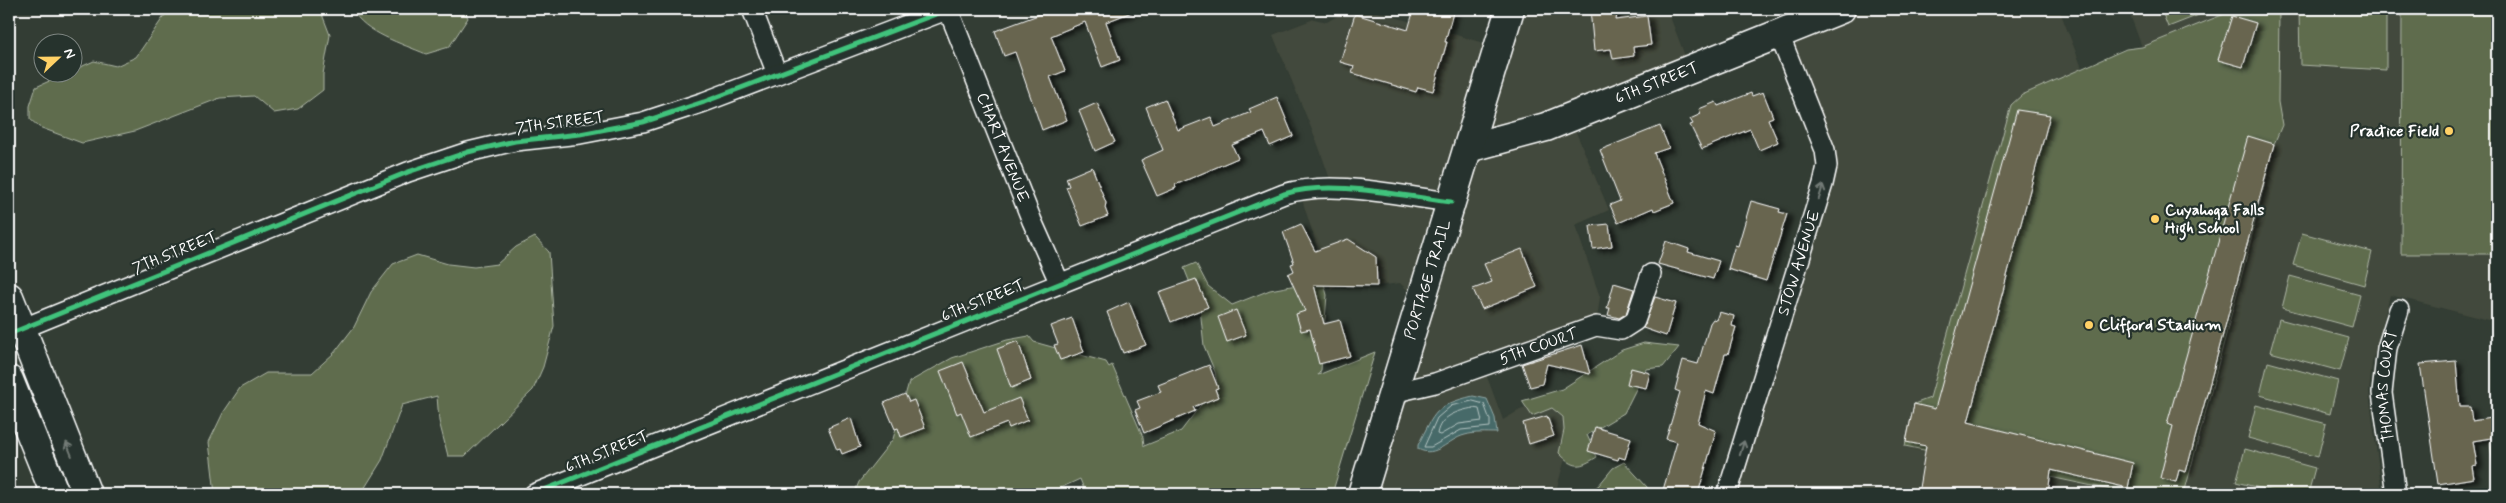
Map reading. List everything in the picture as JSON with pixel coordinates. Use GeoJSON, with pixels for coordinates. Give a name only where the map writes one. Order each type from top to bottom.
{"type":"FeatureCollection","features":[{"type":"Feature","properties":{"kind":"main road","name":"PORTAGE TRAIL"},"geometry":{"type":"LineString","coordinates":[[1362,494],[1510,9]]}},
{"type":"Feature","properties":{"kind":"main road","name":"6TH STREET"},"geometry":{"type":"LineString","coordinates":[[1468,148],[1546,127],[1841,9]]}},
{"type":"Feature","properties":{"kind":"main road"},"geometry":{"type":"LineString","coordinates":[[9,297],[15,331],[87,494]]}},
{"type":"Feature","properties":{"kind":"main road"},"geometry":{"type":"LineString","coordinates":[[9,380],[55,494]]}},
{"type":"Feature","properties":{"kind":"street"},"geometry":{"type":"LineString","coordinates":[[752,9],[777,74]]}},
{"type":"Feature","properties":{"kind":"street","name":"7TH STREET"},"geometry":{"type":"LineString","coordinates":[[15,331],[408,172],[460,155],[515,141],[580,134],[644,122],[948,9]]}},
{"type":"Feature","properties":{"kind":"street","name":"CHART AVENUE"},"geometry":{"type":"LineString","coordinates":[[948,9],[1032,222],[1060,284]]}},
{"type":"Feature","properties":{"kind":"street","name":"STOW AVENUE"},"geometry":{"type":"LineString","coordinates":[[1727,494],[1821,193],[1827,166],[1825,150],[1779,34]]}},
{"type":"Feature","properties":{"kind":"street","name":"6TH STREET"},"geometry":{"type":"LineString","coordinates":[[534,494],[1298,190],[1315,187],[1341,189],[1451,202]]}},
{"type":"Feature","properties":{"kind":"street","name":"5TH COURT"},"geometry":{"type":"LineString","coordinates":[[1392,393],[1435,382],[1596,326],[1621,330],[1635,321],[1651,274]]}},
{"type":"Feature","properties":{"kind":"street","name":"THOMAS COURT"},"geometry":{"type":"LineString","coordinates":[[2396,494],[2382,393],[2387,348],[2399,310]]}},
{"type":"Feature","properties":{"kind":"shaded area"},"geometry":{"type":"Polygon","coordinates":[[[1349,9],[1367,9],[1497,47],[1510,9],[1667,9],[1690,69],[1570,118],[1609,210],[1575,225],[1600,297],[1596,326],[1483,366],[1503,420],[1520,410],[1585,388],[1555,494],[1362,494],[1420,302],[1400,283],[1377,286],[1338,285],[1331,290],[1299,190],[1333,188],[1319,147],[1273,35],[1314,19],[1327,22],[1349,9]]]}},
{"type":"Feature","properties":{"kind":"shaded area","name":"Cuyahoga Falls High School"},"geometry":{"type":"Polygon","coordinates":[[[1841,9],[2059,9],[2082,68],[2126,49],[2142,47],[2128,9],[2497,9],[2497,322],[2390,295],[2372,363],[2369,392],[2382,494],[1727,494],[1827,166],[1779,34],[1841,9]]]}},
{"type":"Feature","properties":{"kind":"green space"},"geometry":{"type":"Polygon","coordinates":[[[169,9],[320,9],[330,35],[323,74],[323,90],[298,109],[274,113],[254,96],[220,98],[135,131],[82,143],[39,127],[30,119],[30,106],[36,87],[47,82],[82,82],[82,66],[94,61],[116,66],[136,57],[169,9]]]}},
{"type":"Feature","properties":{"kind":"green space"},"geometry":{"type":"Polygon","coordinates":[[[352,9],[464,9],[468,18],[449,47],[426,54],[385,37],[365,25],[352,9]]]}},
{"type":"Feature","properties":{"kind":"green space"},"geometry":{"type":"Polygon","coordinates":[[[2161,9],[2214,9],[2168,27],[2161,9]]]}},
{"type":"Feature","properties":{"kind":"green space","name":"Clifford Stadium"},"geometry":{"type":"Polygon","coordinates":[[[2237,9],[2279,9],[2278,102],[2282,125],[2274,144],[2184,494],[2130,494],[1905,446],[1914,404],[1930,398],[2011,105],[2022,95],[2126,49],[2142,47],[2237,9]]]}},
{"type":"Feature","properties":{"kind":"green space"},"geometry":{"type":"Polygon","coordinates":[[[2299,9],[2386,9],[2386,70],[2300,65],[2299,9]]]}},
{"type":"Feature","properties":{"kind":"green space","name":"Practice Field"},"geometry":{"type":"Polygon","coordinates":[[[2402,9],[2497,9],[2497,254],[2401,254],[2402,9]]]}},
{"type":"Feature","properties":{"kind":"green space"},"geometry":{"type":"Polygon","coordinates":[[[2302,233],[2372,252],[2364,285],[2293,265],[2302,233]]]}},
{"type":"Feature","properties":{"kind":"green space"},"geometry":{"type":"Polygon","coordinates":[[[535,237],[549,252],[554,326],[543,367],[533,390],[465,456],[448,456],[439,421],[437,396],[402,405],[382,460],[361,494],[215,494],[209,442],[223,413],[240,388],[266,373],[312,373],[334,353],[354,327],[371,292],[393,264],[417,255],[448,264],[474,267],[497,264],[516,247],[535,237]]]}},
{"type":"Feature","properties":{"kind":"green space"},"geometry":{"type":"Polygon","coordinates":[[[1196,263],[1208,286],[1232,305],[1270,290],[1323,280],[1327,295],[1321,370],[1318,375],[1375,352],[1332,494],[1086,494],[1080,479],[1047,494],[854,494],[859,482],[893,439],[909,382],[952,358],[1007,340],[1029,336],[1034,342],[1106,362],[1109,367],[1112,365],[1143,437],[1144,446],[1181,431],[1217,384],[1215,372],[1204,346],[1200,308],[1184,268],[1196,263]]]}},
{"type":"Feature","properties":{"kind":"green space"},"geometry":{"type":"Polygon","coordinates":[[[2290,276],[2360,295],[2352,327],[2282,308],[2290,276]]]}},
{"type":"Feature","properties":{"kind":"green space"},"geometry":{"type":"Polygon","coordinates":[[[2279,319],[2349,338],[2340,371],[2270,352],[2279,319]]]}},
{"type":"Feature","properties":{"kind":"green space"},"geometry":{"type":"Polygon","coordinates":[[[1644,343],[1679,347],[1663,367],[1646,369],[1624,413],[1587,435],[1597,457],[1581,465],[1569,462],[1559,453],[1564,430],[1563,417],[1552,408],[1532,416],[1522,401],[1562,389],[1622,350],[1644,343]]]}},
{"type":"Feature","properties":{"kind":"green space"},"geometry":{"type":"Polygon","coordinates":[[[2268,362],[2338,381],[2330,414],[2260,395],[2268,362]]]}},
{"type":"Feature","properties":{"kind":"green space"},"geometry":{"type":"Polygon","coordinates":[[[2256,405],[2326,424],[2318,457],[2248,438],[2256,405]]]}},
{"type":"Feature","properties":{"kind":"green space"},"geometry":{"type":"Polygon","coordinates":[[[2497,421],[2497,468],[2493,465],[2490,443],[2497,421]]]}},
{"type":"Feature","properties":{"kind":"green space"},"geometry":{"type":"Polygon","coordinates":[[[2245,449],[2315,468],[2308,494],[2283,494],[2236,482],[2245,449]]]}},
{"type":"Feature","properties":{"kind":"green space"},"geometry":{"type":"Polygon","coordinates":[[[1624,462],[1647,487],[1649,494],[1587,494],[1599,485],[1613,468],[1624,462]]]}},
{"type":"Feature","properties":{"kind":"water"},"geometry":{"type":"Polygon","coordinates":[[[1473,396],[1487,399],[1495,418],[1497,433],[1465,435],[1431,452],[1418,449],[1418,445],[1428,425],[1443,407],[1460,399],[1473,396]]]}},
{"type":"Feature","properties":{"kind":"building"},"geometry":{"type":"Polygon","coordinates":[[[1054,9],[1137,10],[1106,22],[1120,60],[1102,67],[1085,22],[1051,36],[1065,71],[1050,77],[1067,120],[1042,130],[1015,52],[1004,56],[995,31],[1054,9]]]}},
{"type":"Feature","properties":{"kind":"building"},"geometry":{"type":"Polygon","coordinates":[[[1414,9],[1454,9],[1433,91],[1418,87],[1416,92],[1352,73],[1354,66],[1340,62],[1355,14],[1408,30],[1414,9]]]}},
{"type":"Feature","properties":{"kind":"building"},"geometry":{"type":"Polygon","coordinates":[[[1590,9],[1618,9],[1616,20],[1647,16],[1651,45],[1633,47],[1634,56],[1613,59],[1611,49],[1594,51],[1590,9]]]}},
{"type":"Feature","properties":{"kind":"building"},"geometry":{"type":"Polygon","coordinates":[[[2232,16],[2256,23],[2243,67],[2218,60],[2232,16]]]}},
{"type":"Feature","properties":{"kind":"building"},"geometry":{"type":"Polygon","coordinates":[[[1763,92],[1773,117],[1768,119],[1778,142],[1759,150],[1750,129],[1702,149],[1690,125],[1693,124],[1690,119],[1701,114],[1699,109],[1716,102],[1718,106],[1751,93],[1752,96],[1763,92]]]}},
{"type":"Feature","properties":{"kind":"building"},"geometry":{"type":"Polygon","coordinates":[[[1277,97],[1293,136],[1270,146],[1264,132],[1232,145],[1238,158],[1175,185],[1176,188],[1157,196],[1141,160],[1163,150],[1146,107],[1165,99],[1178,130],[1211,117],[1215,127],[1251,112],[1249,109],[1277,97]]]}},
{"type":"Feature","properties":{"kind":"building"},"geometry":{"type":"Polygon","coordinates":[[[1097,103],[1115,142],[1095,151],[1079,111],[1097,103]]]}},
{"type":"Feature","properties":{"kind":"building"},"geometry":{"type":"Polygon","coordinates":[[[2017,110],[2050,115],[1968,422],[2133,463],[2128,488],[2051,470],[2048,494],[1918,494],[1926,446],[1906,442],[1914,404],[1935,409],[2017,110]]]}},
{"type":"Feature","properties":{"kind":"building"},"geometry":{"type":"Polygon","coordinates":[[[1660,126],[1669,148],[1654,153],[1674,203],[1654,211],[1653,208],[1618,223],[1610,205],[1620,201],[1600,150],[1660,126]]]}},
{"type":"Feature","properties":{"kind":"building"},"geometry":{"type":"Polygon","coordinates":[[[2248,136],[2274,144],[2186,472],[2179,470],[2176,482],[2160,478],[2173,426],[2167,424],[2248,136]]]}},
{"type":"Feature","properties":{"kind":"building"},"geometry":{"type":"Polygon","coordinates":[[[1092,167],[1106,203],[1105,208],[1108,216],[1082,226],[1066,187],[1069,186],[1066,178],[1092,167]]]}},
{"type":"Feature","properties":{"kind":"building"},"geometry":{"type":"Polygon","coordinates":[[[1751,201],[1780,209],[1779,212],[1787,214],[1766,281],[1728,269],[1735,245],[1738,246],[1751,201]]]}},
{"type":"Feature","properties":{"kind":"building"},"geometry":{"type":"Polygon","coordinates":[[[1301,224],[1315,251],[1348,239],[1376,257],[1377,286],[1314,285],[1324,324],[1340,320],[1350,356],[1319,364],[1310,329],[1301,331],[1296,314],[1305,311],[1288,274],[1294,271],[1291,264],[1294,263],[1283,232],[1301,224]]]}},
{"type":"Feature","properties":{"kind":"building"},"geometry":{"type":"Polygon","coordinates":[[[1609,224],[1612,246],[1593,249],[1590,226],[1609,224]]]}},
{"type":"Feature","properties":{"kind":"building"},"geometry":{"type":"Polygon","coordinates":[[[1666,241],[1689,249],[1688,252],[1719,261],[1713,279],[1658,264],[1666,241]]]}},
{"type":"Feature","properties":{"kind":"building"},"geometry":{"type":"Polygon","coordinates":[[[1522,249],[1537,287],[1482,309],[1473,289],[1492,282],[1484,264],[1522,249]]]}},
{"type":"Feature","properties":{"kind":"building"},"geometry":{"type":"Polygon","coordinates":[[[1196,279],[1208,307],[1171,322],[1159,292],[1196,279]]]}},
{"type":"Feature","properties":{"kind":"building"},"geometry":{"type":"Polygon","coordinates":[[[1614,283],[1634,289],[1626,314],[1619,318],[1608,315],[1610,308],[1607,308],[1614,283]]]}},
{"type":"Feature","properties":{"kind":"building"},"geometry":{"type":"Polygon","coordinates":[[[1655,297],[1676,303],[1666,336],[1643,328],[1655,297]]]}},
{"type":"Feature","properties":{"kind":"building"},"geometry":{"type":"Polygon","coordinates":[[[1129,302],[1146,345],[1123,353],[1107,312],[1129,302]]]}},
{"type":"Feature","properties":{"kind":"building"},"geometry":{"type":"Polygon","coordinates":[[[1236,310],[1246,335],[1227,342],[1218,317],[1236,310]]]}},
{"type":"Feature","properties":{"kind":"building"},"geometry":{"type":"Polygon","coordinates":[[[1719,312],[1734,316],[1732,326],[1736,327],[1728,354],[1725,354],[1714,394],[1706,391],[1698,423],[1716,431],[1698,494],[1667,494],[1668,491],[1663,490],[1677,442],[1666,439],[1680,392],[1675,390],[1683,360],[1698,364],[1710,323],[1713,319],[1716,320],[1719,312]]]}},
{"type":"Feature","properties":{"kind":"building"},"geometry":{"type":"Polygon","coordinates":[[[1072,318],[1084,352],[1060,360],[1054,345],[1058,344],[1051,326],[1072,318]]]}},
{"type":"Feature","properties":{"kind":"building"},"geometry":{"type":"Polygon","coordinates":[[[1018,341],[1031,380],[1011,388],[997,349],[1018,341]]]}},
{"type":"Feature","properties":{"kind":"building"},"geometry":{"type":"Polygon","coordinates":[[[1582,345],[1590,374],[1547,364],[1542,384],[1530,387],[1522,364],[1582,345]]]}},
{"type":"Feature","properties":{"kind":"building"},"geometry":{"type":"Polygon","coordinates":[[[2456,361],[2460,407],[2470,407],[2472,421],[2497,417],[2497,437],[2473,441],[2477,465],[2472,466],[2474,478],[2438,484],[2420,364],[2456,361]]]}},
{"type":"Feature","properties":{"kind":"building"},"geometry":{"type":"Polygon","coordinates":[[[963,362],[984,412],[1019,398],[1028,420],[1009,428],[1007,423],[971,437],[961,412],[957,414],[940,371],[963,362]]]}},
{"type":"Feature","properties":{"kind":"building"},"geometry":{"type":"Polygon","coordinates":[[[1209,365],[1218,388],[1215,389],[1218,397],[1193,407],[1195,411],[1144,433],[1135,410],[1140,408],[1137,401],[1161,392],[1158,385],[1209,365]]]}},
{"type":"Feature","properties":{"kind":"building"},"geometry":{"type":"Polygon","coordinates":[[[1631,368],[1650,373],[1646,388],[1627,384],[1631,368]]]}},
{"type":"Feature","properties":{"kind":"building"},"geometry":{"type":"Polygon","coordinates":[[[905,394],[909,402],[914,400],[925,428],[901,437],[898,428],[895,429],[884,403],[905,394]]]}},
{"type":"Feature","properties":{"kind":"building"},"geometry":{"type":"Polygon","coordinates":[[[1547,416],[1554,436],[1529,444],[1523,423],[1547,416]]]}},
{"type":"Feature","properties":{"kind":"building"},"geometry":{"type":"Polygon","coordinates":[[[851,418],[860,447],[842,454],[840,449],[837,450],[828,428],[851,418]]]}},
{"type":"Feature","properties":{"kind":"building"},"geometry":{"type":"Polygon","coordinates":[[[1595,427],[1631,438],[1625,459],[1619,457],[1618,460],[1588,451],[1595,427]]]}},
{"type":"Feature","properties":{"kind":"cycle path"},"geometry":{"type":"LineString","coordinates":[[9,334],[408,172],[468,152],[515,141],[580,134],[643,122],[704,102],[949,9]]}},
{"type":"Feature","properties":{"kind":"cycle path"},"geometry":{"type":"LineString","coordinates":[[534,494],[1284,194],[1303,190],[1344,188],[1451,202]]}},
{"type":"Feature","properties":{"kind":"place","name":"Practice Field"},"geometry":{"type":"Point","coordinates":[2449,131]}},
{"type":"Feature","properties":{"kind":"place","name":"Cuyahoga Falls High School"},"geometry":{"type":"Point","coordinates":[2155,219]}},
{"type":"Feature","properties":{"kind":"place","name":"Clifford Stadium"},"geometry":{"type":"Point","coordinates":[2089,325]}}]}
